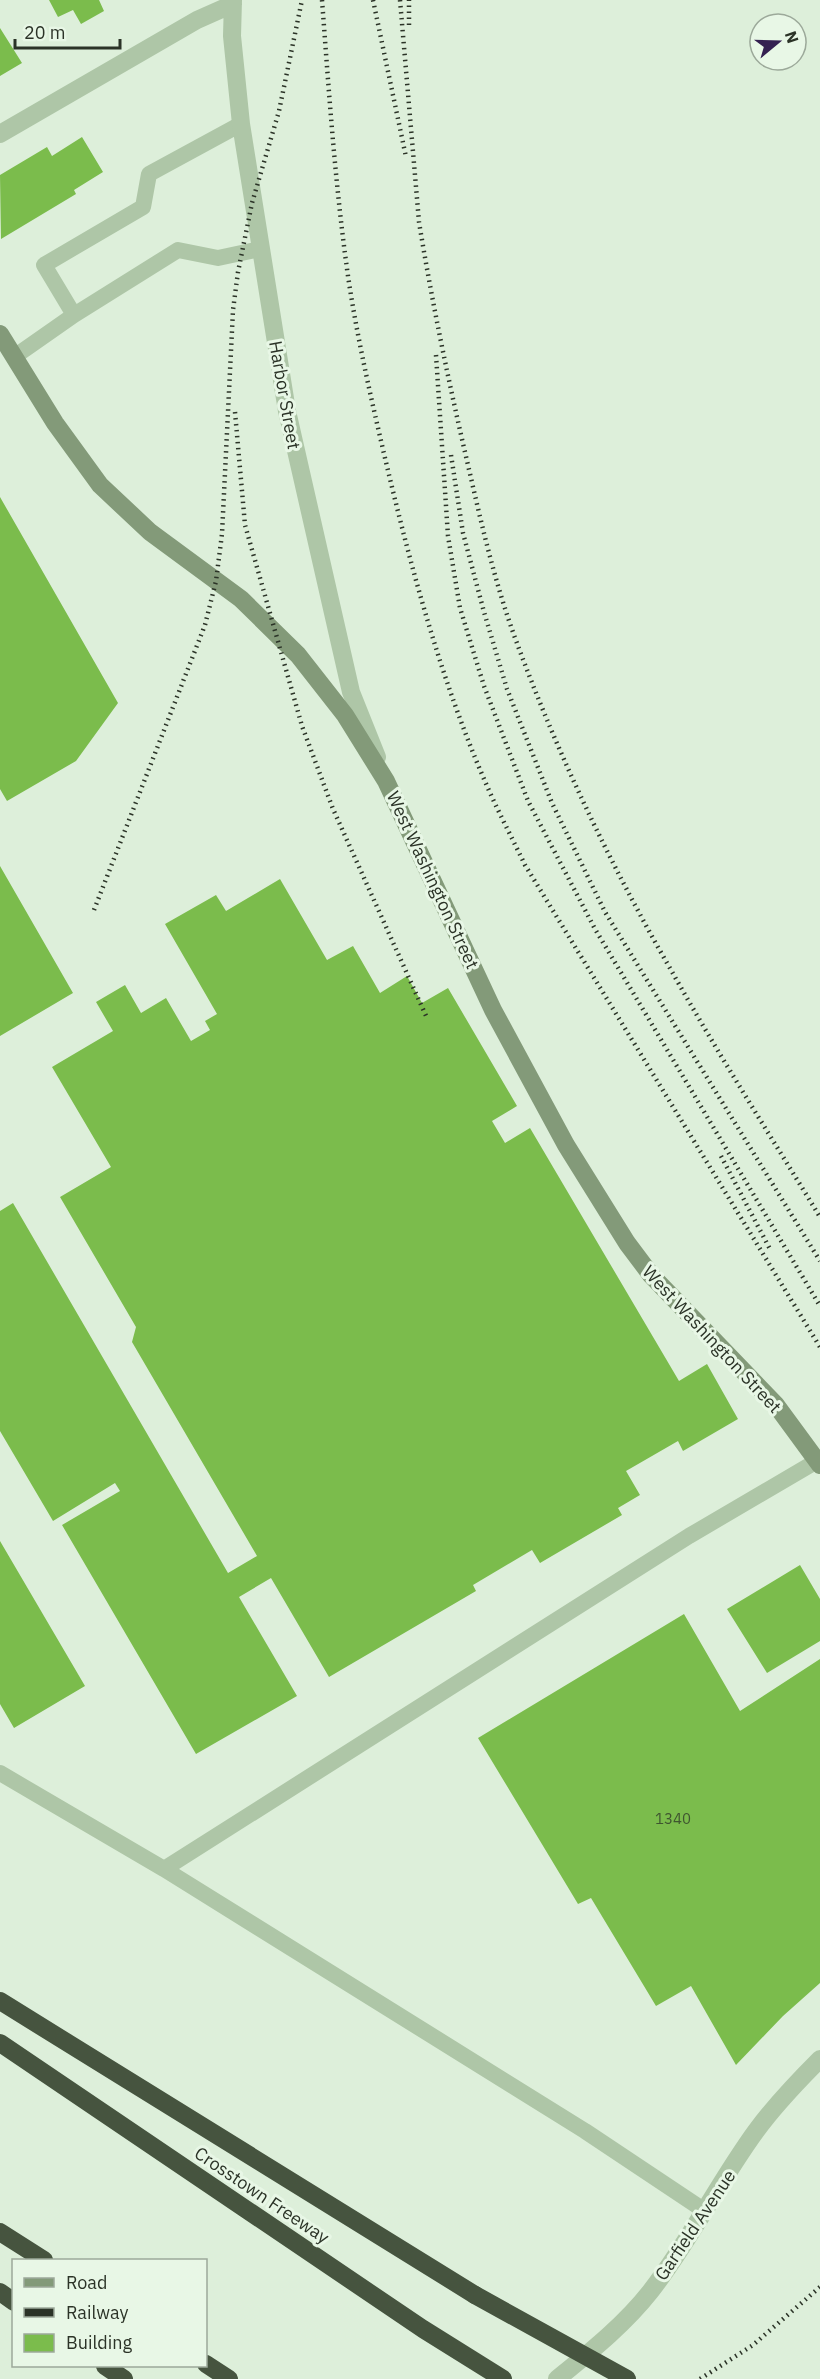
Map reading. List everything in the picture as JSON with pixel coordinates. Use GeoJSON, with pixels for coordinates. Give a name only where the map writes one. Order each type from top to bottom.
{"type":"FeatureCollection","features":[{"type":"Feature","properties":{"kind":"highway"},"geometry":{"type":"LineString","coordinates":[[0,2001],[475,2295],[627,2379]]}},
{"type":"Feature","properties":{"kind":"highway","name":"Crosstown Freeway"},"geometry":{"type":"LineString","coordinates":[[0,2043],[423,2329],[503,2379]]}},
{"type":"Feature","properties":{"kind":"highway"},"geometry":{"type":"LineString","coordinates":[[0,2232],[42,2259]]}},
{"type":"Feature","properties":{"kind":"highway"},"geometry":{"type":"LineString","coordinates":[[207,2365],[229,2379]]}},
{"type":"Feature","properties":{"kind":"highway"},"geometry":{"type":"LineString","coordinates":[[106,2367],[124,2379]]}},
{"type":"Feature","properties":{"kind":"street","name":"Harbor Street"},"geometry":{"type":"LineString","coordinates":[[233,2],[232,36],[242,124],[286,411],[351,692],[386,781]]}},
{"type":"Feature","properties":{"kind":"street"},"geometry":{"type":"LineString","coordinates":[[0,134],[197,20],[233,2]]}},
{"type":"Feature","properties":{"kind":"street","name":"West Washington Street"},"geometry":{"type":"LineString","coordinates":[[0,334],[55,423],[100,485],[150,532],[241,599],[298,655],[345,715],[386,781],[493,1010],[566,1145],[627,1243],[651,1275],[776,1405],[818,1463]]}},
{"type":"Feature","properties":{"kind":"street","name":"Garfield Avenue"},"geometry":{"type":"LineString","coordinates":[[557,2379],[603,2342],[648,2294],[677,2255],[756,2132],[785,2094],[820,2059]]}},
{"type":"Feature","properties":{"kind":"lane"},"geometry":{"type":"LineString","coordinates":[[74,315],[44,265],[142,207],[149,174],[242,124]]}},
{"type":"Feature","properties":{"kind":"lane"},"geometry":{"type":"LineString","coordinates":[[14,357],[74,315],[178,250],[218,258],[260,249]]}},
{"type":"Feature","properties":{"kind":"lane"},"geometry":{"type":"LineString","coordinates":[[164,1869],[689,1536],[818,1463]]}},
{"type":"Feature","properties":{"kind":"lane"},"geometry":{"type":"LineString","coordinates":[[0,1773],[164,1869],[585,2131],[705,2211]]}},
{"type":"Feature","properties":{"kind":"building"},"geometry":{"type":"Polygon","coordinates":[[[49,0],[99,0],[104,11],[81,24],[73,10],[58,17],[49,0]]]}},
{"type":"Feature","properties":{"kind":"building"},"geometry":{"type":"Polygon","coordinates":[[[0,28],[22,63],[0,76],[0,28]]]}},
{"type":"Feature","properties":{"kind":"building"},"geometry":{"type":"Polygon","coordinates":[[[82,137],[103,172],[74,190],[76,194],[1,239],[0,175],[47,147],[52,156],[82,137]]]}},
{"type":"Feature","properties":{"kind":"building"},"geometry":{"type":"Polygon","coordinates":[[[0,497],[118,703],[76,761],[7,801],[0,789],[0,497]]]}},
{"type":"Feature","properties":{"kind":"building"},"geometry":{"type":"Polygon","coordinates":[[[0,866],[73,993],[0,1036],[0,866]]]}},
{"type":"Feature","properties":{"kind":"building"},"geometry":{"type":"Polygon","coordinates":[[[280,879],[327,960],[353,946],[380,993],[407,976],[422,1003],[448,988],[517,1106],[492,1121],[505,1143],[530,1128],[679,1381],[707,1364],[738,1419],[683,1451],[678,1441],[626,1471],[640,1495],[618,1508],[622,1515],[540,1563],[532,1550],[473,1585],[476,1591],[329,1677],[271,1578],[239,1597],[297,1696],[196,1754],[62,1525],[120,1491],[115,1483],[53,1521],[0,1431],[0,1211],[13,1203],[228,1573],[257,1556],[132,1342],[136,1327],[60,1197],[111,1167],[52,1067],[113,1031],[96,1002],[125,985],[141,1013],[166,998],[191,1041],[210,1030],[205,1021],[217,1014],[165,924],[216,895],[226,911],[280,879]]]}},
{"type":"Feature","properties":{"kind":"building"},"geometry":{"type":"Polygon","coordinates":[[[0,1541],[85,1686],[14,1728],[0,1704],[0,1541]]]}},
{"type":"Feature","properties":{"kind":"building"},"geometry":{"type":"Polygon","coordinates":[[[800,1565],[820,1599],[820,1641],[767,1673],[727,1609],[800,1565]]]}},
{"type":"Feature","properties":{"kind":"building"},"geometry":{"type":"Polygon","coordinates":[[[684,1614],[740,1711],[820,1659],[820,1983],[783,2016],[736,2065],[691,1986],[656,2006],[591,1898],[578,1904],[478,1738],[684,1614]]]}},
{"type":"Feature","properties":{"kind":"railway"},"geometry":{"type":"LineString","coordinates":[[94,910],[205,625],[216,581],[222,534],[233,310],[238,272],[252,203],[279,111],[302,0]]}},
{"type":"Feature","properties":{"kind":"railway"},"geometry":{"type":"LineString","coordinates":[[322,0],[339,207],[356,322],[406,544],[430,629],[458,713],[491,795],[525,865],[820,1347]]}},
{"type":"Feature","properties":{"kind":"railway"},"geometry":{"type":"LineString","coordinates":[[373,0],[406,157]]}},
{"type":"Feature","properties":{"kind":"railway"},"geometry":{"type":"LineString","coordinates":[[400,0],[419,222],[424,254],[449,382],[485,538],[507,616],[566,764],[648,930],[707,1032],[820,1217]]}},
{"type":"Feature","properties":{"kind":"railway"},"geometry":{"type":"LineString","coordinates":[[409,0],[409,25]]}},
{"type":"Feature","properties":{"kind":"railway"},"geometry":{"type":"LineString","coordinates":[[436,355],[448,536],[460,608],[484,686],[528,801],[595,929],[820,1306]]}},
{"type":"Feature","properties":{"kind":"railway"},"geometry":{"type":"LineString","coordinates":[[235,412],[245,525],[302,726],[333,809],[427,1018]]}},
{"type":"Feature","properties":{"kind":"railway"},"geometry":{"type":"LineString","coordinates":[[451,455],[463,533],[484,612],[507,689],[552,803],[605,912],[820,1261]]}},
{"type":"Feature","properties":{"kind":"railway"},"geometry":{"type":"LineString","coordinates":[[721,1156],[771,1251]]}},
{"type":"Feature","properties":{"kind":"railway"},"geometry":{"type":"LineString","coordinates":[[700,2379],[753,2345],[820,2287]]}}]}
